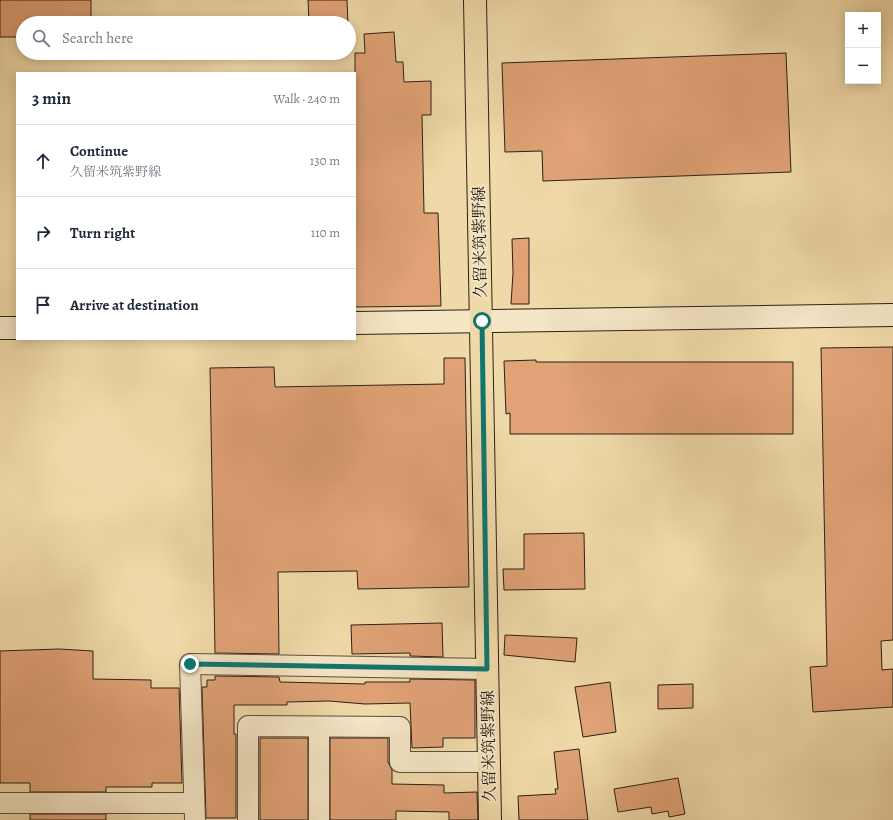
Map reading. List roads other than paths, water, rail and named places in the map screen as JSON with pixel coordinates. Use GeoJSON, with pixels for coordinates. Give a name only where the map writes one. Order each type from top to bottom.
{"type":"FeatureCollection","features":[{"type":"Feature","properties":{"kind":"main road","name":"久留米筑紫野線"},"geometry":{"type":"LineString","coordinates":[[475,0],[490,820]]}},
{"type":"Feature","properties":{"kind":"street"},"geometry":{"type":"LineString","coordinates":[[356,323],[893,315]]}},
{"type":"Feature","properties":{"kind":"street"},"geometry":{"type":"LineString","coordinates":[[0,328],[16,328]]}},
{"type":"Feature","properties":{"kind":"street"},"geometry":{"type":"LineString","coordinates":[[0,803],[195,812],[190,664],[487,669]]}},
{"type":"Feature","properties":{"kind":"street"},"geometry":{"type":"LineString","coordinates":[[248,820],[248,726],[400,727],[400,762],[489,762]]}},
{"type":"Feature","properties":{"kind":"street"},"geometry":{"type":"LineString","coordinates":[[319,727],[319,820]]}}]}
